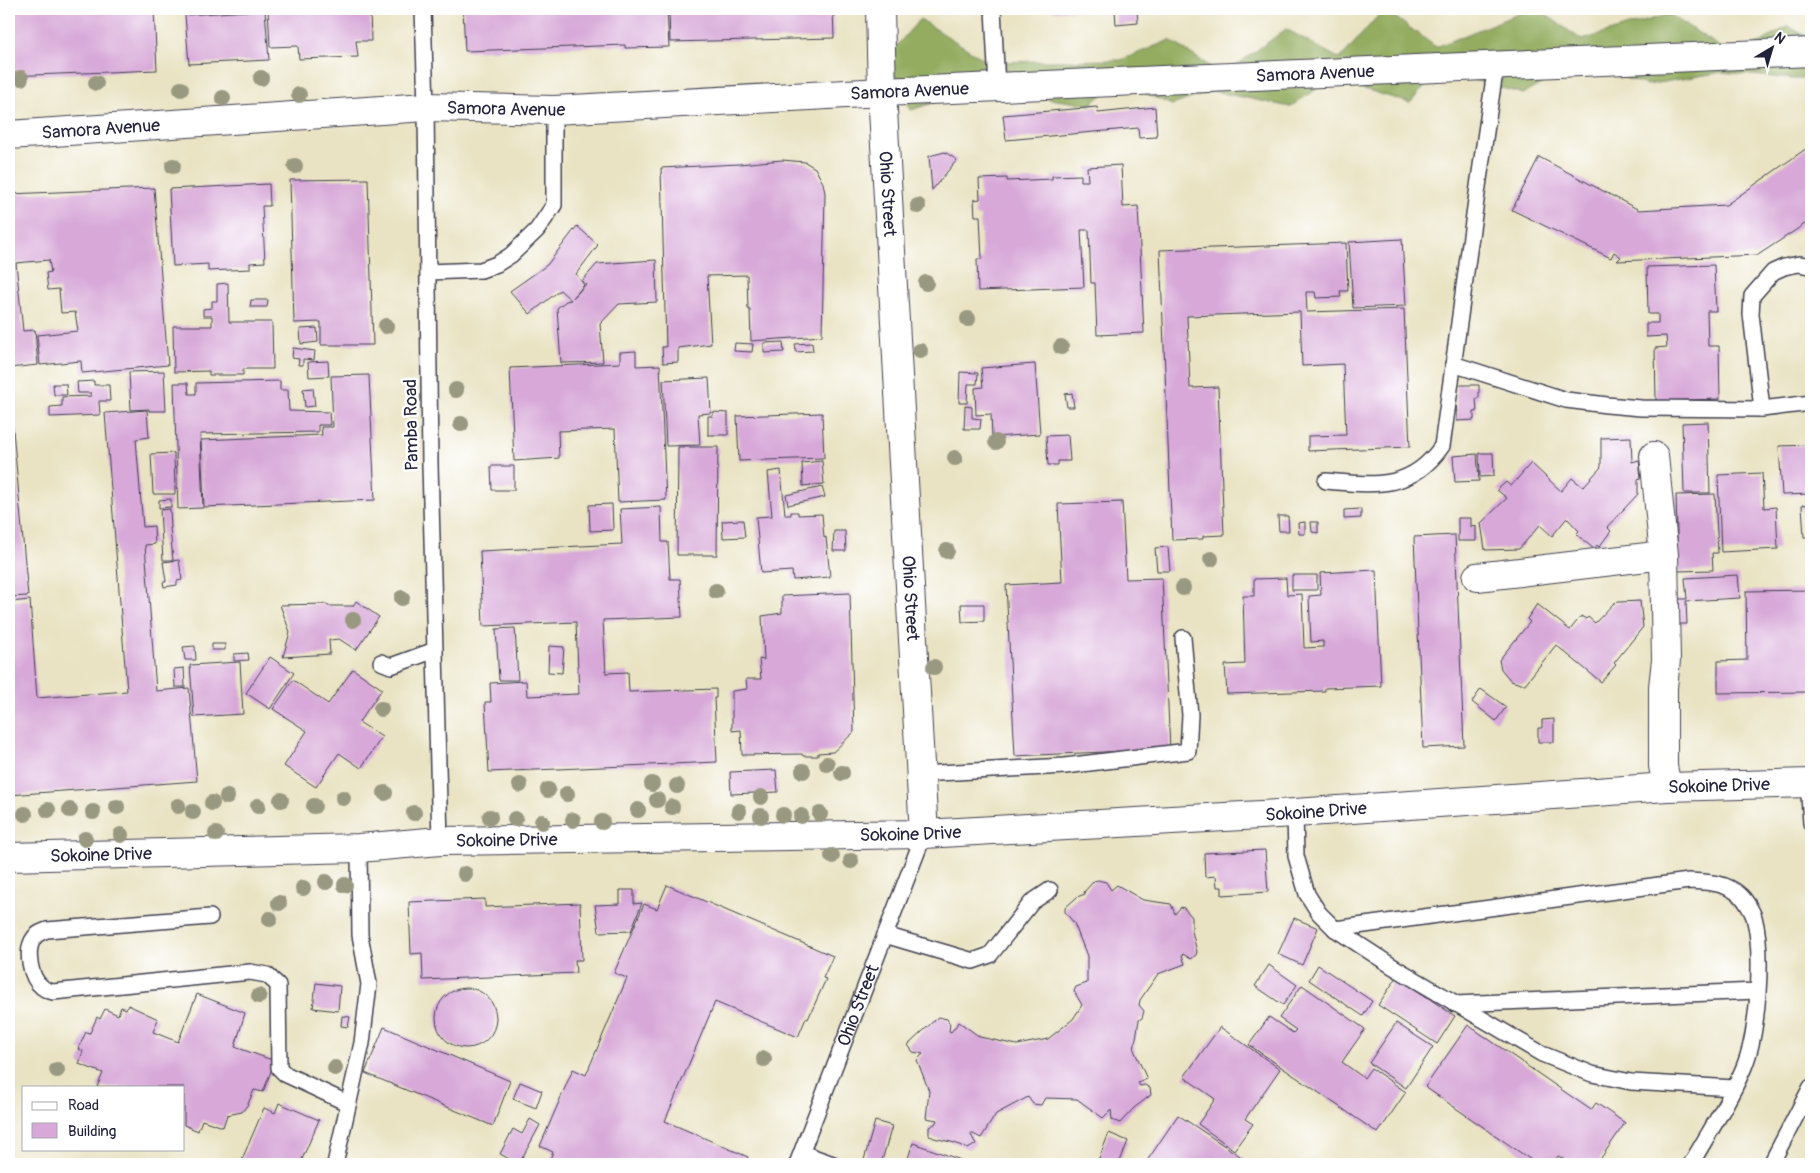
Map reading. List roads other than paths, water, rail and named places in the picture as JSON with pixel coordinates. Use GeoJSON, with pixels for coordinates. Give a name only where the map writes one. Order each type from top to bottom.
{"type":"FeatureCollection","features":[{"type":"Feature","properties":{"kind":"street","name":"Ohio Street"},"geometry":{"type":"LineString","coordinates":[[880,9],[882,92],[924,834]]}},
{"type":"Feature","properties":{"kind":"street","name":"Samora Avenue"},"geometry":{"type":"LineString","coordinates":[[9,135],[426,107],[554,110],[882,92],[1811,52]]}},
{"type":"Feature","properties":{"kind":"street"},"geometry":{"type":"LineString","coordinates":[[1654,456],[1664,555],[1666,660],[1663,687],[1663,766],[1667,786]]}},
{"type":"Feature","properties":{"kind":"street"},"geometry":{"type":"LineString","coordinates":[[1477,577],[1664,555]]}},
{"type":"Feature","properties":{"kind":"street","name":"Sokoine Drive"},"geometry":{"type":"LineString","coordinates":[[9,857],[359,848],[440,841],[924,834],[1295,813],[1667,786],[1810,783]]}},
{"type":"Feature","properties":{"kind":"lane","name":"Pamba Road"},"geometry":{"type":"LineString","coordinates":[[423,9],[440,841]]}},
{"type":"Feature","properties":{"kind":"lane"},"geometry":{"type":"LineString","coordinates":[[993,9],[997,87]]}},
{"type":"Feature","properties":{"kind":"lane"},"geometry":{"type":"LineString","coordinates":[[1326,481],[1364,484],[1388,482],[1409,477],[1433,459],[1442,446],[1478,176],[1496,66]]}},
{"type":"Feature","properties":{"kind":"lane"},"geometry":{"type":"LineString","coordinates":[[428,272],[481,270],[497,264],[511,255],[542,224],[554,205],[554,110]]}},
{"type":"Feature","properties":{"kind":"lane"},"geometry":{"type":"LineString","coordinates":[[1762,409],[1752,314],[1752,296],[1772,272],[1799,264],[1811,266]]}},
{"type":"Feature","properties":{"kind":"lane"},"geometry":{"type":"LineString","coordinates":[[1453,364],[1566,400],[1641,408],[1762,409],[1811,403]]}},
{"type":"Feature","properties":{"kind":"lane"},"geometry":{"type":"LineString","coordinates":[[920,774],[1065,766],[1188,751],[1190,715],[1183,638]]}},
{"type":"Feature","properties":{"kind":"lane"},"geometry":{"type":"LineString","coordinates":[[381,662],[391,666],[435,650]]}},
{"type":"Feature","properties":{"kind":"lane"},"geometry":{"type":"LineString","coordinates":[[1810,783],[1811,823]]}},
{"type":"Feature","properties":{"kind":"lane"},"geometry":{"type":"LineString","coordinates":[[1295,813],[1296,856],[1307,894],[1319,913],[1335,930],[1455,1004],[1542,1054],[1592,1074],[1630,1082],[1734,1088]]}},
{"type":"Feature","properties":{"kind":"lane","name":"Ohio Street"},"geometry":{"type":"LineString","coordinates":[[800,1159],[924,834]]}},
{"type":"Feature","properties":{"kind":"lane"},"geometry":{"type":"LineString","coordinates":[[335,1164],[347,1103],[362,1043],[369,984],[360,935],[359,848]]}},
{"type":"Feature","properties":{"kind":"lane"},"geometry":{"type":"LineString","coordinates":[[1335,930],[1689,882],[1716,882],[1740,895],[1754,914],[1758,938],[1757,991],[1753,1040],[1734,1088],[1691,1164]]}},
{"type":"Feature","properties":{"kind":"lane"},"geometry":{"type":"LineString","coordinates":[[885,935],[973,961],[990,955],[1032,902],[1050,890]]}},
{"type":"Feature","properties":{"kind":"lane"},"geometry":{"type":"LineString","coordinates":[[210,917],[40,932],[33,938],[29,953],[33,974],[41,987],[53,992],[250,972],[267,975],[278,985],[279,1068],[285,1074],[347,1103]]}},
{"type":"Feature","properties":{"kind":"lane"},"geometry":{"type":"LineString","coordinates":[[1455,1004],[1757,991]]}},
{"type":"Feature","properties":{"kind":"lane"},"geometry":{"type":"LineString","coordinates":[[1772,1164],[1811,1087]]}},
{"type":"Feature","properties":{"kind":"lane"},"geometry":{"type":"LineString","coordinates":[[800,1159],[833,1164]]}}]}
